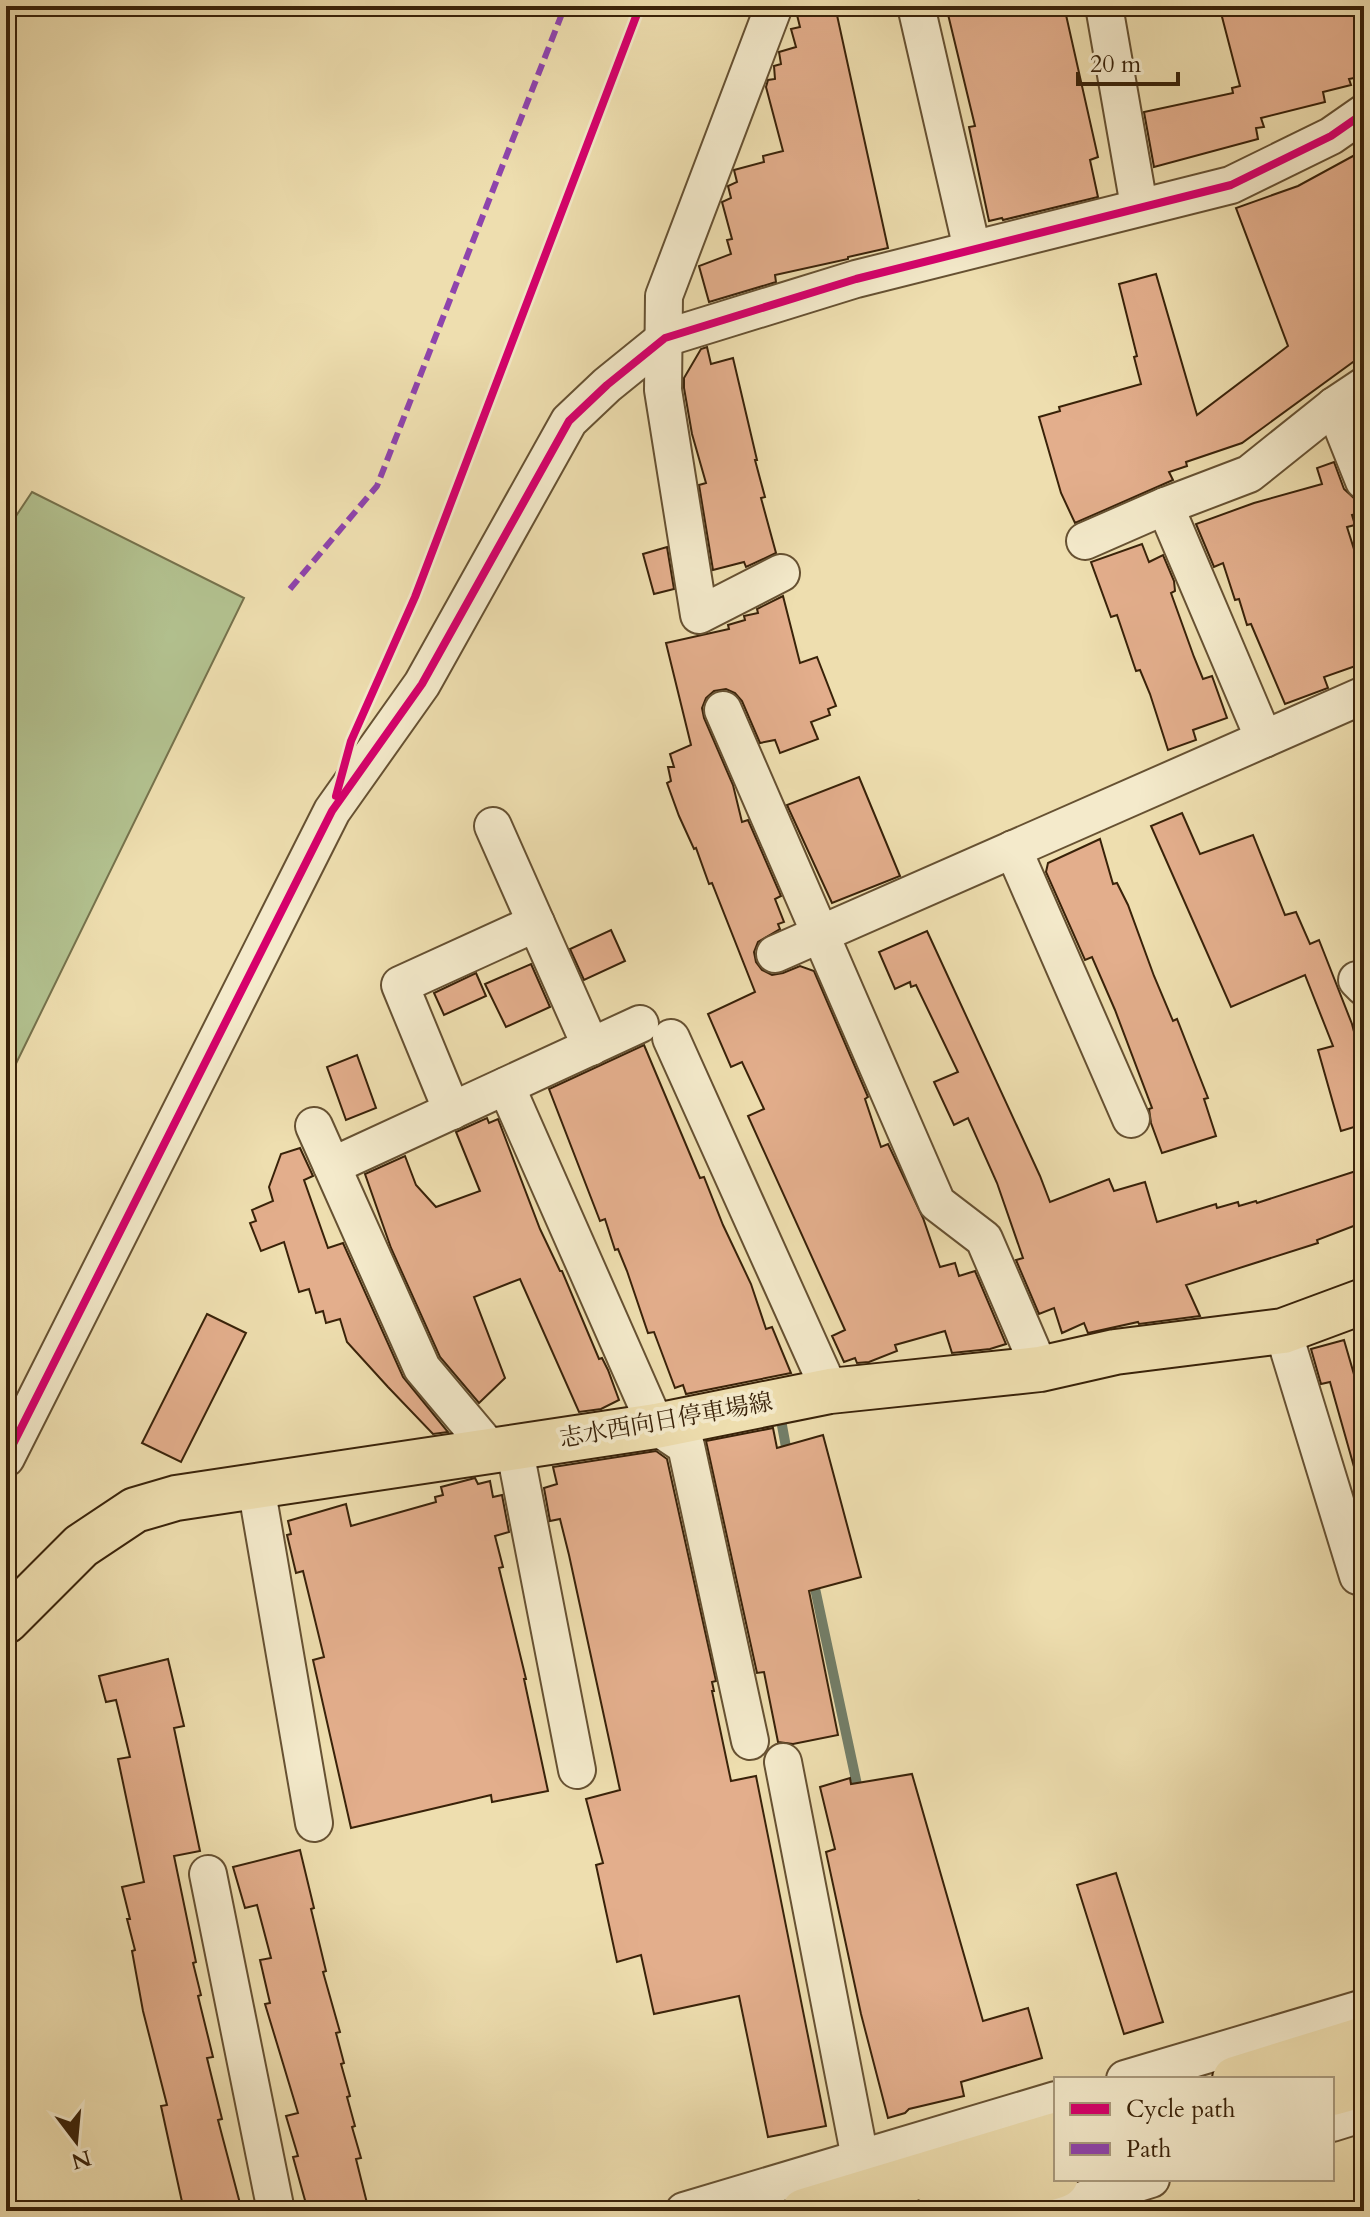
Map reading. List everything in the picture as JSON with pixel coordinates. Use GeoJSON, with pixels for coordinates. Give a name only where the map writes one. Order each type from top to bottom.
{"type":"FeatureCollection","features":[{"type":"Feature","properties":{"kind":"main road","name":"志水西向日停車場線"},"geometry":{"type":"LineString","coordinates":[[6,1621],[81,1546],[135,1510],[176,1498],[656,1426],[830,1391],[1040,1369],[1115,1352],[1283,1331],[1364,1301]]}},
{"type":"Feature","properties":{"kind":"main road"},"geometry":{"type":"LineString","coordinates":[[1241,2077],[1364,2039]]}},
{"type":"Feature","properties":{"kind":"main road"},"geometry":{"type":"LineString","coordinates":[[1334,2092],[1364,2084]]}},
{"type":"Feature","properties":{"kind":"main road"},"geometry":{"type":"LineString","coordinates":[[953,2193],[1054,2136]]}},
{"type":"Feature","properties":{"kind":"main road"},"geometry":{"type":"LineString","coordinates":[[804,2211],[953,2193],[1061,2201]]}},
{"type":"Feature","properties":{"kind":"street"},"geometry":{"type":"LineString","coordinates":[[774,6],[664,296],[663,390],[699,615],[781,573]]}},
{"type":"Feature","properties":{"kind":"street"},"geometry":{"type":"LineString","coordinates":[[916,6],[972,249]]}},
{"type":"Feature","properties":{"kind":"street"},"geometry":{"type":"LineString","coordinates":[[1104,6],[1139,206]]}},
{"type":"Feature","properties":{"kind":"street"},"geometry":{"type":"LineString","coordinates":[[6,1458],[332,811],[422,684],[569,421],[665,338],[856,279],[1231,185],[1331,136],[1364,113]]}},
{"type":"Feature","properties":{"kind":"street"},"geometry":{"type":"LineString","coordinates":[[1085,541],[1249,474],[1364,386]]}},
{"type":"Feature","properties":{"kind":"street"},"geometry":{"type":"LineString","coordinates":[[1334,406],[1364,481]]}},
{"type":"Feature","properties":{"kind":"street"},"geometry":{"type":"LineString","coordinates":[[1165,506],[1264,739]]}},
{"type":"Feature","properties":{"kind":"street"},"geometry":{"type":"LineString","coordinates":[[775,954],[1364,695]]}},
{"type":"Feature","properties":{"kind":"street"},"geometry":{"type":"LineString","coordinates":[[723,710],[937,1203],[984,1239],[1040,1369]]}},
{"type":"Feature","properties":{"kind":"street"},"geometry":{"type":"LineString","coordinates":[[493,826],[591,1047]]}},
{"type":"Feature","properties":{"kind":"street"},"geometry":{"type":"LineString","coordinates":[[1013,849],[1131,1119]]}},
{"type":"Feature","properties":{"kind":"street"},"geometry":{"type":"LineString","coordinates":[[452,1111],[400,985],[536,923]]}},
{"type":"Feature","properties":{"kind":"street"},"geometry":{"type":"LineString","coordinates":[[332,1166],[591,1047],[655,1031],[830,1391]]}},
{"type":"Feature","properties":{"kind":"street"},"geometry":{"type":"LineString","coordinates":[[506,1086],[656,1426],[686,1446],[750,1741]]}},
{"type":"Feature","properties":{"kind":"street"},"geometry":{"type":"LineString","coordinates":[[314,1126],[422,1368],[502,1447],[577,1770]]}},
{"type":"Feature","properties":{"kind":"street"},"geometry":{"type":"LineString","coordinates":[[1283,1331],[1358,1576]]}},
{"type":"Feature","properties":{"kind":"street"},"geometry":{"type":"LineString","coordinates":[[256,1486],[314,1823]]}},
{"type":"Feature","properties":{"kind":"street"},"geometry":{"type":"LineString","coordinates":[[783,1762],[860,2158]]}},
{"type":"Feature","properties":{"kind":"street"},"geometry":{"type":"LineString","coordinates":[[208,1874],[276,2211]]}},
{"type":"Feature","properties":{"kind":"street"},"geometry":{"type":"LineString","coordinates":[[1132,2077],[1364,2008]]}},
{"type":"Feature","properties":{"kind":"street"},"geometry":{"type":"LineString","coordinates":[[684,2211],[1054,2101]]}},
{"type":"Feature","properties":{"kind":"street"},"geometry":{"type":"LineString","coordinates":[[1334,2122],[1364,2113]]}},
{"type":"Feature","properties":{"kind":"street"},"geometry":{"type":"LineString","coordinates":[[1061,2201],[1143,2181]]}},
{"type":"Feature","properties":{"kind":"green space"},"geometry":{"type":"Polygon","coordinates":[[[32,492],[244,598],[6,1084],[6,531],[32,492]]]}},
{"type":"Feature","properties":{"kind":"building"},"geometry":{"type":"Polygon","coordinates":[[[814,6],[835,6],[888,248],[775,275],[776,282],[709,302],[699,266],[731,254],[727,240],[732,239],[722,202],[731,198],[728,186],[737,182],[734,170],[764,162],[763,156],[783,151],[766,87],[768,80],[775,79],[774,66],[781,64],[779,52],[796,47],[791,29],[800,27],[796,11],[814,6]]]}},
{"type":"Feature","properties":{"kind":"building"},"geometry":{"type":"Polygon","coordinates":[[[946,6],[1064,6],[1098,157],[1090,160],[1098,197],[989,221],[969,127],[975,126],[946,6]]]}},
{"type":"Feature","properties":{"kind":"building"},"geometry":{"type":"Polygon","coordinates":[[[1250,6],[1364,6],[1364,76],[1349,79],[1351,85],[1323,92],[1325,102],[1261,118],[1264,127],[1256,128],[1258,139],[1154,167],[1144,112],[1233,93],[1232,88],[1240,86],[1221,13],[1250,6]]]}},
{"type":"Feature","properties":{"kind":"building"},"geometry":{"type":"Polygon","coordinates":[[[1364,150],[1364,354],[1242,443],[1186,462],[1187,466],[1169,472],[1173,480],[1075,523],[1061,493],[1039,417],[1060,411],[1059,407],[1141,384],[1119,284],[1156,274],[1197,415],[1288,346],[1236,208],[1298,186],[1364,150]]]}},
{"type":"Feature","properties":{"kind":"building"},"geometry":{"type":"Polygon","coordinates":[[[707,347],[711,364],[733,358],[765,497],[761,498],[776,553],[746,567],[744,562],[713,570],[699,485],[706,483],[692,434],[684,388],[684,378],[701,349],[707,347]]]}},
{"type":"Feature","properties":{"kind":"building"},"geometry":{"type":"Polygon","coordinates":[[[1334,462],[1344,489],[1356,500],[1360,513],[1352,515],[1355,525],[1347,527],[1364,581],[1364,663],[1324,677],[1328,688],[1285,704],[1251,624],[1247,625],[1239,599],[1235,600],[1223,563],[1214,567],[1196,524],[1254,503],[1322,484],[1317,468],[1334,462]]]}},
{"type":"Feature","properties":{"kind":"building"},"geometry":{"type":"Polygon","coordinates":[[[1142,544],[1149,562],[1163,555],[1174,581],[1175,591],[1171,593],[1194,657],[1203,679],[1212,676],[1227,718],[1193,730],[1196,740],[1168,750],[1150,694],[1140,670],[1136,671],[1117,615],[1111,617],[1091,562],[1142,544]]]}},
{"type":"Feature","properties":{"kind":"building"},"geometry":{"type":"Polygon","coordinates":[[[667,547],[674,589],[654,594],[643,554],[667,547]]]}},
{"type":"Feature","properties":{"kind":"building"},"geometry":{"type":"Polygon","coordinates":[[[783,596],[800,663],[817,657],[836,706],[828,709],[830,715],[811,722],[818,739],[780,753],[775,740],[760,743],[742,701],[726,689],[714,691],[706,698],[702,708],[733,785],[742,822],[748,820],[781,896],[775,899],[784,922],[778,924],[780,929],[758,942],[754,952],[756,962],[762,970],[772,975],[800,966],[814,971],[868,1097],[865,1099],[881,1147],[888,1144],[923,1218],[940,1267],[955,1263],[959,1276],[975,1271],[1006,1344],[990,1349],[952,1353],[945,1331],[895,1345],[897,1351],[869,1362],[857,1363],[855,1358],[844,1362],[832,1336],[845,1330],[748,1116],[764,1109],[742,1062],[731,1067],[708,1014],[755,992],[712,883],[709,884],[667,783],[671,781],[668,767],[674,767],[670,754],[691,745],[666,643],[729,629],[728,625],[745,620],[744,616],[758,613],[757,609],[783,596]]]}},
{"type":"Feature","properties":{"kind":"building"},"geometry":{"type":"Polygon","coordinates":[[[859,777],[900,876],[832,903],[787,805],[859,777]]]}},
{"type":"Feature","properties":{"kind":"building"},"geometry":{"type":"Polygon","coordinates":[[[1182,813],[1200,854],[1253,835],[1285,915],[1296,912],[1310,944],[1319,940],[1352,1024],[1364,1070],[1364,1124],[1341,1131],[1318,1050],[1333,1046],[1305,975],[1231,1007],[1151,826],[1182,813]]]}},
{"type":"Feature","properties":{"kind":"building"},"geometry":{"type":"Polygon","coordinates":[[[1100,839],[1113,884],[1117,883],[1128,905],[1154,976],[1173,1021],[1177,1019],[1208,1098],[1204,1099],[1216,1136],[1162,1153],[1151,1123],[1149,1109],[1152,1108],[1115,1010],[1092,957],[1085,960],[1046,872],[1048,863],[1100,839]]]}},
{"type":"Feature","properties":{"kind":"building"},"geometry":{"type":"Polygon","coordinates":[[[611,930],[625,961],[584,980],[570,949],[611,930]]]}},
{"type":"Feature","properties":{"kind":"building"},"geometry":{"type":"Polygon","coordinates":[[[927,931],[1050,1202],[1109,1179],[1114,1191],[1145,1182],[1157,1222],[1216,1204],[1217,1208],[1238,1202],[1239,1206],[1257,1203],[1356,1171],[1364,1195],[1364,1222],[1317,1240],[1318,1243],[1186,1285],[1200,1316],[1138,1322],[1088,1333],[1084,1323],[1062,1333],[1054,1308],[1039,1314],[1016,1260],[1023,1258],[997,1183],[968,1118],[954,1125],[934,1082],[958,1072],[916,985],[911,987],[910,982],[895,989],[879,952],[927,931]]]}},
{"type":"Feature","properties":{"kind":"building"},"geometry":{"type":"Polygon","coordinates":[[[531,964],[550,1007],[506,1027],[485,984],[531,964]]]}},
{"type":"Feature","properties":{"kind":"building"},"geometry":{"type":"Polygon","coordinates":[[[476,973],[486,996],[444,1015],[434,993],[476,973]]]}},
{"type":"Feature","properties":{"kind":"building"},"geometry":{"type":"Polygon","coordinates":[[[644,1045],[700,1178],[704,1177],[751,1284],[766,1329],[772,1327],[791,1373],[686,1394],[683,1385],[675,1388],[654,1332],[648,1333],[627,1271],[618,1249],[615,1250],[605,1219],[600,1221],[549,1089],[644,1045]]]}},
{"type":"Feature","properties":{"kind":"building"},"geometry":{"type":"Polygon","coordinates":[[[357,1055],[376,1108],[346,1120],[327,1067],[357,1055]]]}},
{"type":"Feature","properties":{"kind":"building"},"geometry":{"type":"Polygon","coordinates":[[[487,1118],[489,1123],[498,1119],[540,1229],[562,1271],[599,1359],[602,1358],[608,1370],[619,1400],[601,1409],[579,1412],[520,1279],[474,1297],[505,1378],[479,1403],[440,1357],[391,1248],[365,1174],[405,1156],[416,1185],[436,1207],[480,1191],[456,1132],[487,1118]]]}},
{"type":"Feature","properties":{"kind":"building"},"geometry":{"type":"Polygon","coordinates":[[[300,1148],[313,1176],[304,1180],[328,1248],[343,1243],[403,1377],[448,1432],[433,1434],[388,1387],[347,1342],[340,1319],[326,1323],[323,1311],[316,1313],[309,1289],[299,1292],[284,1242],[261,1251],[250,1223],[256,1221],[252,1210],[273,1201],[269,1187],[281,1154],[300,1148]]]}},
{"type":"Feature","properties":{"kind":"building"},"geometry":{"type":"Polygon","coordinates":[[[207,1314],[246,1333],[181,1462],[142,1443],[207,1314]]]}},
{"type":"Feature","properties":{"kind":"building"},"geometry":{"type":"Polygon","coordinates":[[[1344,1340],[1358,1388],[1364,1387],[1364,1473],[1356,1474],[1330,1382],[1321,1384],[1311,1349],[1344,1340]]]}},
{"type":"Feature","properties":{"kind":"building"},"geometry":{"type":"Polygon","coordinates":[[[773,1428],[777,1448],[823,1435],[861,1577],[809,1591],[838,1735],[793,1744],[778,1742],[764,1672],[757,1673],[706,1441],[773,1428]]]}},
{"type":"Feature","properties":{"kind":"building"},"geometry":{"type":"Polygon","coordinates":[[[656,1451],[667,1459],[716,1681],[712,1682],[712,1691],[731,1781],[756,1776],[826,2126],[768,2137],[739,1996],[654,2014],[641,1955],[617,1962],[596,1865],[603,1863],[586,1799],[620,1790],[560,1519],[550,1521],[544,1488],[557,1484],[553,1467],[656,1451]]]}},
{"type":"Feature","properties":{"kind":"building"},"geometry":{"type":"Polygon","coordinates":[[[475,1478],[478,1484],[490,1481],[493,1497],[502,1495],[509,1532],[495,1536],[503,1567],[499,1568],[526,1679],[548,1791],[492,1802],[491,1795],[351,1828],[313,1660],[324,1657],[303,1571],[296,1573],[287,1535],[291,1534],[288,1521],[346,1504],[351,1526],[436,1502],[435,1497],[443,1495],[441,1487],[475,1478]]]}},
{"type":"Feature","properties":{"kind":"building"},"geometry":{"type":"Polygon","coordinates":[[[168,1659],[184,1726],[174,1728],[200,1851],[174,1856],[196,1962],[193,1963],[201,1995],[198,1996],[213,2057],[207,2058],[222,2119],[218,2120],[242,2211],[184,2211],[161,2106],[167,2105],[143,2011],[132,1951],[135,1950],[127,1919],[130,1919],[122,1887],[144,1882],[118,1759],[130,1757],[116,1700],[106,1702],[99,1676],[168,1659]]]}},
{"type":"Feature","properties":{"kind":"building"},"geometry":{"type":"Polygon","coordinates":[[[912,1774],[983,2021],[1028,2008],[1042,2058],[961,2082],[964,2096],[909,2109],[888,2118],[861,2014],[826,1852],[835,1849],[820,1787],[850,1778],[851,1784],[912,1774]]]}},
{"type":"Feature","properties":{"kind":"building"},"geometry":{"type":"Polygon","coordinates":[[[300,1850],[326,1971],[323,1972],[340,2032],[336,2033],[344,2063],[341,2064],[361,2158],[356,2159],[369,2211],[308,2211],[293,2157],[298,2156],[286,2116],[298,2113],[265,2004],[270,2003],[260,1960],[271,1958],[257,1905],[245,1908],[233,1867],[300,1850]]]}},
{"type":"Feature","properties":{"kind":"building"},"geometry":{"type":"Polygon","coordinates":[[[1116,1873],[1163,2022],[1124,2034],[1077,1885],[1116,1873]]]}},
{"type":"Feature","properties":{"kind":"waterway"},"geometry":{"type":"LineString","coordinates":[[781,1420],[788,1458]]}},
{"type":"Feature","properties":{"kind":"waterway"},"geometry":{"type":"LineString","coordinates":[[813,1579],[859,1794]]}},
{"type":"Feature","properties":{"kind":"marked path"},"geometry":{"type":"LineString","coordinates":[[290,589],[377,486],[565,6]]}},
{"type":"Feature","properties":{"kind":"cycle path"},"geometry":{"type":"LineString","coordinates":[[336,796],[351,741],[415,597],[640,6]]}},
{"type":"Feature","properties":{"kind":"cycle path"},"geometry":{"type":"LineString","coordinates":[[6,1458],[332,811],[422,684],[569,421],[665,338],[856,279],[1231,185],[1331,136],[1364,113]]}}]}
